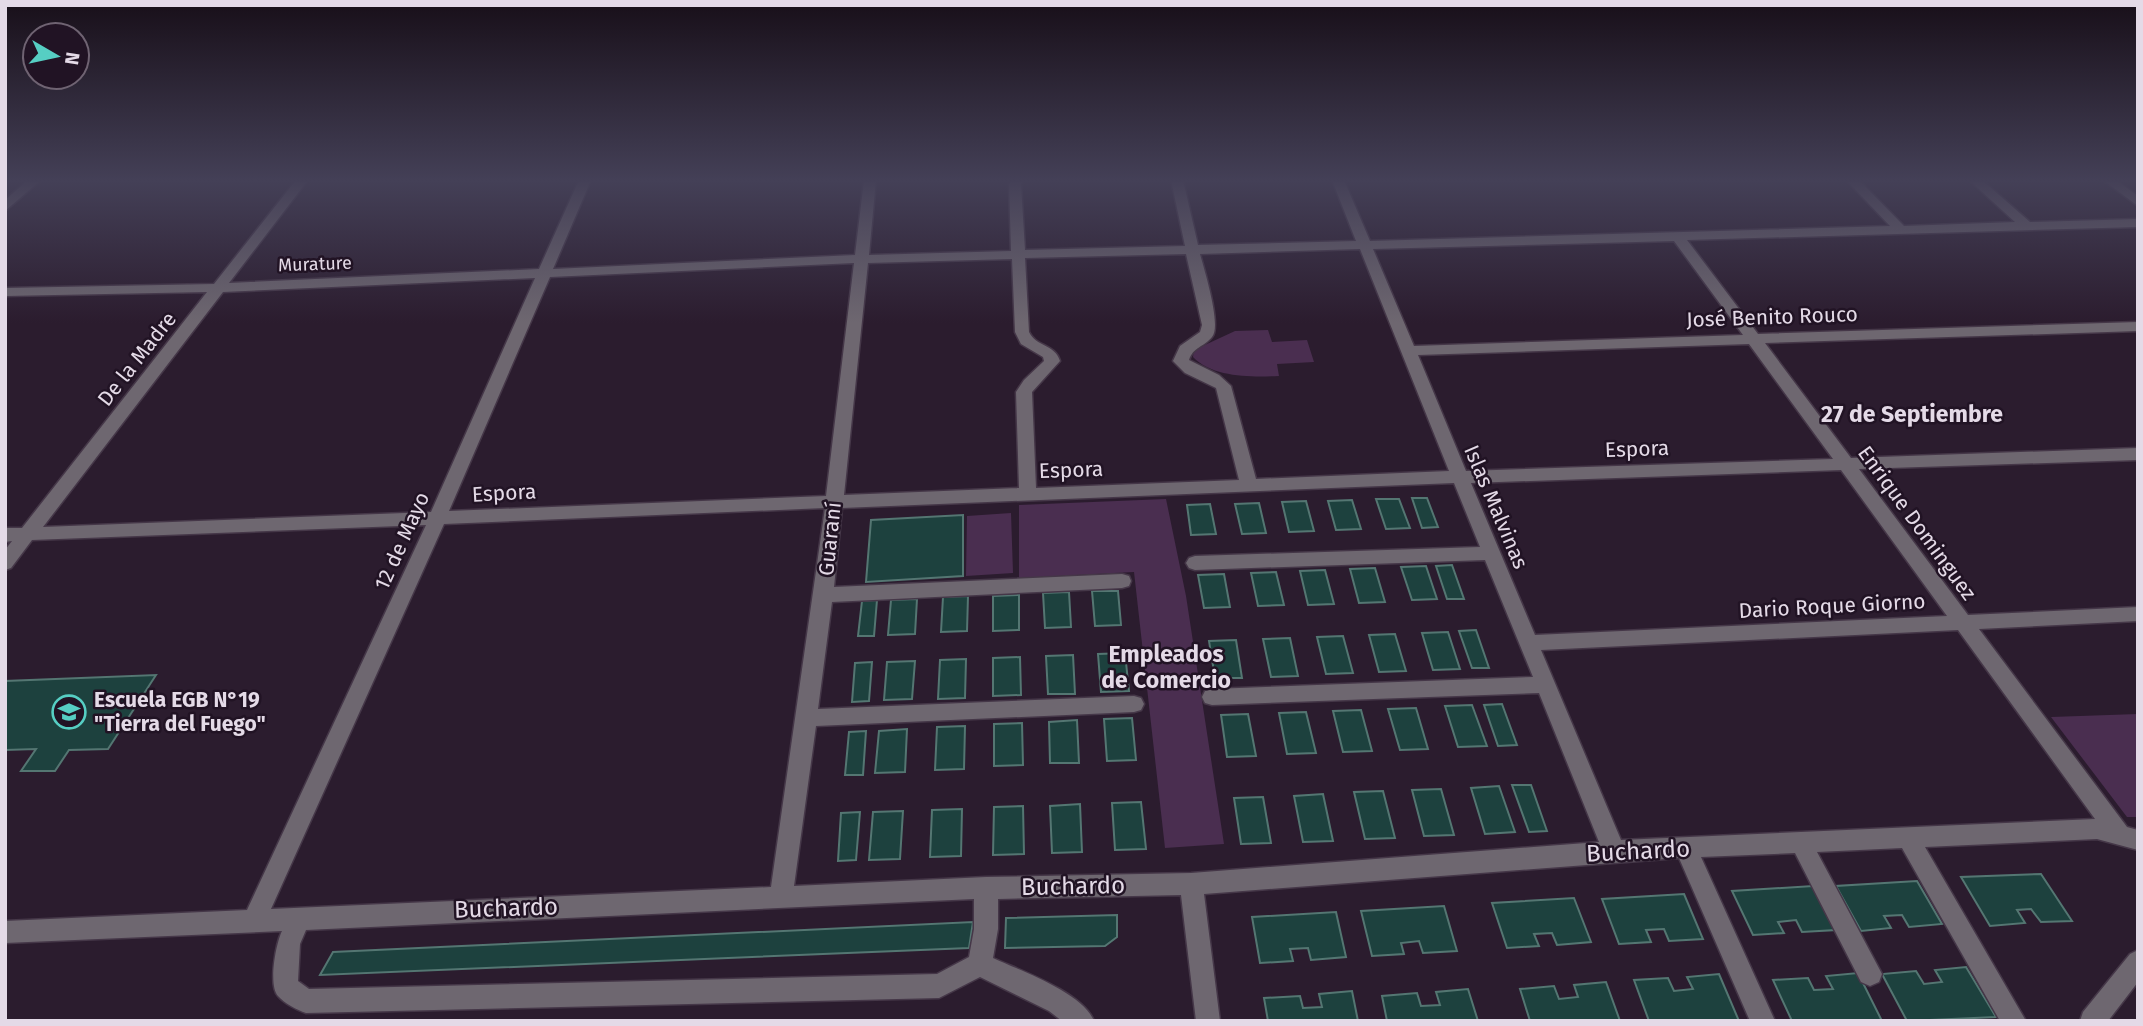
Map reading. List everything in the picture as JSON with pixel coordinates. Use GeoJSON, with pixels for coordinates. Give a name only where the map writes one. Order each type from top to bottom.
{"type":"FeatureCollection","features":[{"type":"Feature","properties":{"kind":"street","name":"De la Madre"},"geometry":{"type":"LineString","coordinates":[[5,564],[265,228]]}},
{"type":"Feature","properties":{"kind":"street","name":"12 de Mayo"},"geometry":{"type":"LineString","coordinates":[[255,919],[437,519],[564,228]]}},
{"type":"Feature","properties":{"kind":"street","name":"Guaraní"},"geometry":{"type":"LineString","coordinates":[[781,897],[824,595],[864,228]]}},
{"type":"Feature","properties":{"kind":"street"},"geometry":{"type":"LineString","coordinates":[[1017,228],[1022,332],[1026,341],[1050,354],[1052,361],[1046,370],[1027,385],[1024,392],[1028,494]]}},
{"type":"Feature","properties":{"kind":"street"},"geometry":{"type":"LineString","coordinates":[[1188,228],[1209,330],[1185,349],[1181,361],[1193,372],[1215,379],[1223,386],[1249,486]]}},
{"type":"Feature","properties":{"kind":"street","name":"Islas Malvinas"},"geometry":{"type":"LineString","coordinates":[[1359,228],[1458,477],[1614,851]]}},
{"type":"Feature","properties":{"kind":"street"},"geometry":{"type":"LineString","coordinates":[[1899,228],[1902,231]]}},
{"type":"Feature","properties":{"kind":"street","name":"Murature"},"geometry":{"type":"LineString","coordinates":[[5,292],[218,288],[860,259],[1018,257],[1981,228]]}},
{"type":"Feature","properties":{"kind":"street","name":"Enrique Dominguez"},"geometry":{"type":"LineString","coordinates":[[1679,238],[1963,623],[2129,837]]}},
{"type":"Feature","properties":{"kind":"street","name":"José Benito Rouco"},"geometry":{"type":"LineString","coordinates":[[1408,351],[2138,326]]}},
{"type":"Feature","properties":{"kind":"street","name":"Espora"},"geometry":{"type":"LineString","coordinates":[[5,535],[1458,477],[2138,454]]}},
{"type":"Feature","properties":{"kind":"street"},"geometry":{"type":"LineString","coordinates":[[1195,563],[1491,553]]}},
{"type":"Feature","properties":{"kind":"street"},"geometry":{"type":"LineString","coordinates":[[824,595],[1122,581]]}},
{"type":"Feature","properties":{"kind":"street","name":"Dario Roque Giorno"},"geometry":{"type":"LineString","coordinates":[[1527,643],[2138,614]]}},
{"type":"Feature","properties":{"kind":"street"},"geometry":{"type":"LineString","coordinates":[[1212,697],[1544,685]]}},
{"type":"Feature","properties":{"kind":"street"},"geometry":{"type":"LineString","coordinates":[[807,718],[1134,704]]}},
{"type":"Feature","properties":{"kind":"street","name":"Buchardo"},"geometry":{"type":"LineString","coordinates":[[5,932],[986,888],[1191,884],[1614,851],[2097,829],[2129,837]]}},
{"type":"Feature","properties":{"kind":"street"},"geometry":{"type":"LineString","coordinates":[[1908,838],[2014,1021]]}},
{"type":"Feature","properties":{"kind":"street"},"geometry":{"type":"LineString","coordinates":[[1801,844],[1870,974]]}},
{"type":"Feature","properties":{"kind":"street"},"geometry":{"type":"LineString","coordinates":[[1686,848],[1763,1021]]}},
{"type":"Feature","properties":{"kind":"street"},"geometry":{"type":"LineString","coordinates":[[1191,884],[1208,1021]]}},
{"type":"Feature","properties":{"kind":"street"},"geometry":{"type":"LineString","coordinates":[[980,964],[986,929],[986,888]]}},
{"type":"Feature","properties":{"kind":"street"},"geometry":{"type":"LineString","coordinates":[[299,917],[288,943],[286,987],[306,1001],[939,986],[980,964]]}},
{"type":"Feature","properties":{"kind":"street"},"geometry":{"type":"LineString","coordinates":[[2092,1021],[2138,961]]}},
{"type":"Feature","properties":{"kind":"street"},"geometry":{"type":"LineString","coordinates":[[980,964],[1058,1002],[1082,1021]]}},
{"type":"Feature","properties":{"kind":"shaded area"},"geometry":{"type":"Polygon","coordinates":[[[1268,330],[1272,342],[1307,340],[1314,362],[1277,364],[1279,376],[1245,376],[1211,369],[1193,357],[1194,350],[1235,331],[1268,330]]]}},
{"type":"Feature","properties":{"kind":"shaded area"},"geometry":{"type":"Polygon","coordinates":[[[1166,499],[1186,596],[1224,844],[1165,848],[1134,572],[1019,578],[1019,505],[1166,499]]]}},
{"type":"Feature","properties":{"kind":"shaded area"},"geometry":{"type":"Polygon","coordinates":[[[1011,513],[1013,573],[966,576],[967,516],[1011,513]]]}},
{"type":"Feature","properties":{"kind":"shaded area"},"geometry":{"type":"Polygon","coordinates":[[[2138,714],[2138,817],[2127,817],[2051,717],[2138,714]]]}},
{"type":"Feature","properties":{"kind":"building"},"geometry":{"type":"Polygon","coordinates":[[[1412,498],[1427,498],[1438,527],[1422,528],[1412,498]]]}},
{"type":"Feature","properties":{"kind":"building"},"geometry":{"type":"Polygon","coordinates":[[[1376,499],[1399,499],[1410,528],[1386,529],[1376,499]]]}},
{"type":"Feature","properties":{"kind":"building"},"geometry":{"type":"Polygon","coordinates":[[[1352,500],[1361,529],[1336,530],[1328,501],[1352,500]]]}},
{"type":"Feature","properties":{"kind":"building"},"geometry":{"type":"Polygon","coordinates":[[[1306,501],[1314,531],[1289,532],[1282,502],[1306,501]]]}},
{"type":"Feature","properties":{"kind":"building"},"geometry":{"type":"Polygon","coordinates":[[[1259,503],[1266,533],[1242,534],[1235,504],[1259,503]]]}},
{"type":"Feature","properties":{"kind":"building"},"geometry":{"type":"Polygon","coordinates":[[[1210,504],[1216,534],[1191,535],[1187,505],[1210,504]]]}},
{"type":"Feature","properties":{"kind":"building"},"geometry":{"type":"Polygon","coordinates":[[[963,515],[963,576],[866,582],[871,520],[963,515]]]}},
{"type":"Feature","properties":{"kind":"building"},"geometry":{"type":"Polygon","coordinates":[[[1452,565],[1464,599],[1447,599],[1436,566],[1452,565]]]}},
{"type":"Feature","properties":{"kind":"building"},"geometry":{"type":"Polygon","coordinates":[[[1426,566],[1437,599],[1412,600],[1401,567],[1426,566]]]}},
{"type":"Feature","properties":{"kind":"building"},"geometry":{"type":"Polygon","coordinates":[[[1375,568],[1385,602],[1359,603],[1350,569],[1375,568]]]}},
{"type":"Feature","properties":{"kind":"building"},"geometry":{"type":"Polygon","coordinates":[[[1325,570],[1334,604],[1308,605],[1300,571],[1325,570]]]}},
{"type":"Feature","properties":{"kind":"building"},"geometry":{"type":"Polygon","coordinates":[[[1276,572],[1284,605],[1258,606],[1251,573],[1276,572]]]}},
{"type":"Feature","properties":{"kind":"building"},"geometry":{"type":"Polygon","coordinates":[[[1224,574],[1230,607],[1204,608],[1198,575],[1224,574]]]}},
{"type":"Feature","properties":{"kind":"building"},"geometry":{"type":"Polygon","coordinates":[[[1092,591],[1118,591],[1121,625],[1095,626],[1092,591]]]}},
{"type":"Feature","properties":{"kind":"building"},"geometry":{"type":"Polygon","coordinates":[[[1069,592],[1071,627],[1045,628],[1043,593],[1069,592]]]}},
{"type":"Feature","properties":{"kind":"building"},"geometry":{"type":"Polygon","coordinates":[[[1019,595],[1019,630],[993,631],[993,596],[1019,595]]]}},
{"type":"Feature","properties":{"kind":"building"},"geometry":{"type":"Polygon","coordinates":[[[968,596],[967,631],[941,632],[943,597],[968,596]]]}},
{"type":"Feature","properties":{"kind":"building"},"geometry":{"type":"Polygon","coordinates":[[[917,599],[915,634],[888,635],[891,600],[917,599]]]}},
{"type":"Feature","properties":{"kind":"building"},"geometry":{"type":"Polygon","coordinates":[[[877,600],[874,636],[858,636],[862,601],[877,600]]]}},
{"type":"Feature","properties":{"kind":"building"},"geometry":{"type":"Polygon","coordinates":[[[1476,630],[1489,668],[1472,668],[1459,631],[1476,630]]]}},
{"type":"Feature","properties":{"kind":"building"},"geometry":{"type":"Polygon","coordinates":[[[1448,632],[1460,669],[1433,670],[1422,633],[1448,632]]]}},
{"type":"Feature","properties":{"kind":"building"},"geometry":{"type":"Polygon","coordinates":[[[1395,634],[1406,671],[1379,672],[1369,635],[1395,634]]]}},
{"type":"Feature","properties":{"kind":"building"},"geometry":{"type":"Polygon","coordinates":[[[1343,636],[1353,673],[1326,674],[1317,637],[1343,636]]]}},
{"type":"Feature","properties":{"kind":"building"},"geometry":{"type":"Polygon","coordinates":[[[1290,638],[1298,676],[1271,677],[1263,639],[1290,638]]]}},
{"type":"Feature","properties":{"kind":"building"},"geometry":{"type":"Polygon","coordinates":[[[1236,640],[1242,678],[1215,678],[1209,641],[1236,640]]]}},
{"type":"Feature","properties":{"kind":"building"},"geometry":{"type":"Polygon","coordinates":[[[1125,653],[1129,691],[1101,692],[1098,654],[1125,653]]]}},
{"type":"Feature","properties":{"kind":"building"},"geometry":{"type":"Polygon","coordinates":[[[1073,655],[1075,694],[1048,694],[1046,656],[1073,655]]]}},
{"type":"Feature","properties":{"kind":"building"},"geometry":{"type":"Polygon","coordinates":[[[1020,657],[1021,695],[993,696],[993,658],[1020,657]]]}},
{"type":"Feature","properties":{"kind":"building"},"geometry":{"type":"Polygon","coordinates":[[[966,659],[965,698],[938,699],[940,660],[966,659]]]}},
{"type":"Feature","properties":{"kind":"building"},"geometry":{"type":"Polygon","coordinates":[[[915,661],[912,699],[884,700],[887,662],[915,661]]]}},
{"type":"Feature","properties":{"kind":"building"},"geometry":{"type":"Polygon","coordinates":[[[872,662],[869,701],[852,702],[855,663],[872,662]]]}},
{"type":"Feature","properties":{"kind":"building","name":"Escuela EGB N°19 \"Tierra del Fuego\""},"geometry":{"type":"Polygon","coordinates":[[[156,675],[108,749],[69,750],[55,771],[21,771],[36,749],[5,750],[5,681],[156,675]]]}},
{"type":"Feature","properties":{"kind":"building"},"geometry":{"type":"Polygon","coordinates":[[[1502,704],[1517,745],[1498,746],[1484,705],[1502,704]]]}},
{"type":"Feature","properties":{"kind":"building"},"geometry":{"type":"Polygon","coordinates":[[[1472,705],[1487,746],[1458,747],[1445,706],[1472,705]]]}},
{"type":"Feature","properties":{"kind":"building"},"geometry":{"type":"Polygon","coordinates":[[[1416,708],[1428,749],[1400,750],[1388,709],[1416,708]]]}},
{"type":"Feature","properties":{"kind":"building"},"geometry":{"type":"Polygon","coordinates":[[[1361,710],[1372,751],[1343,752],[1333,711],[1361,710]]]}},
{"type":"Feature","properties":{"kind":"building"},"geometry":{"type":"Polygon","coordinates":[[[1306,712],[1316,753],[1287,754],[1279,713],[1306,712]]]}},
{"type":"Feature","properties":{"kind":"building"},"geometry":{"type":"Polygon","coordinates":[[[1248,714],[1256,756],[1227,757],[1221,715],[1248,714]]]}},
{"type":"Feature","properties":{"kind":"building"},"geometry":{"type":"Polygon","coordinates":[[[1132,718],[1136,760],[1107,761],[1104,719],[1132,718]]]}},
{"type":"Feature","properties":{"kind":"building"},"geometry":{"type":"Polygon","coordinates":[[[1077,720],[1079,763],[1050,763],[1049,722],[1077,720]]]}},
{"type":"Feature","properties":{"kind":"building"},"geometry":{"type":"Polygon","coordinates":[[[1022,723],[1023,765],[994,766],[994,724],[1022,723]]]}},
{"type":"Feature","properties":{"kind":"building"},"geometry":{"type":"Polygon","coordinates":[[[965,726],[964,769],[935,770],[937,727],[965,726]]]}},
{"type":"Feature","properties":{"kind":"building"},"geometry":{"type":"Polygon","coordinates":[[[907,729],[905,772],[875,773],[879,731],[907,729]]]}},
{"type":"Feature","properties":{"kind":"building"},"geometry":{"type":"Polygon","coordinates":[[[866,731],[863,775],[845,775],[849,732],[866,731]]]}},
{"type":"Feature","properties":{"kind":"building"},"geometry":{"type":"Polygon","coordinates":[[[1512,785],[1531,785],[1547,831],[1529,832],[1512,785]]]}},
{"type":"Feature","properties":{"kind":"building"},"geometry":{"type":"Polygon","coordinates":[[[1499,786],[1515,832],[1485,834],[1471,788],[1499,786]]]}},
{"type":"Feature","properties":{"kind":"building"},"geometry":{"type":"Polygon","coordinates":[[[1441,789],[1454,835],[1424,836],[1412,790],[1441,789]]]}},
{"type":"Feature","properties":{"kind":"building"},"geometry":{"type":"Polygon","coordinates":[[[1383,791],[1395,838],[1365,839],[1354,792],[1383,791]]]}},
{"type":"Feature","properties":{"kind":"building"},"geometry":{"type":"Polygon","coordinates":[[[1323,794],[1333,841],[1303,842],[1294,796],[1323,794]]]}},
{"type":"Feature","properties":{"kind":"building"},"geometry":{"type":"Polygon","coordinates":[[[1263,797],[1271,843],[1241,844],[1234,798],[1263,797]]]}},
{"type":"Feature","properties":{"kind":"building"},"geometry":{"type":"Polygon","coordinates":[[[1141,802],[1146,849],[1115,850],[1112,803],[1141,802]]]}},
{"type":"Feature","properties":{"kind":"building"},"geometry":{"type":"Polygon","coordinates":[[[1080,804],[1082,852],[1052,853],[1050,806],[1080,804]]]}},
{"type":"Feature","properties":{"kind":"building"},"geometry":{"type":"Polygon","coordinates":[[[1023,806],[1024,854],[993,855],[994,807],[1023,806]]]}},
{"type":"Feature","properties":{"kind":"building"},"geometry":{"type":"Polygon","coordinates":[[[962,809],[961,856],[930,857],[932,810],[962,809]]]}},
{"type":"Feature","properties":{"kind":"building"},"geometry":{"type":"Polygon","coordinates":[[[903,811],[900,859],[869,860],[873,812],[903,811]]]}},
{"type":"Feature","properties":{"kind":"building"},"geometry":{"type":"Polygon","coordinates":[[[860,812],[856,860],[838,861],[841,813],[860,812]]]}},
{"type":"Feature","properties":{"kind":"building"},"geometry":{"type":"Polygon","coordinates":[[[2041,874],[2072,921],[2041,922],[2031,909],[2017,910],[2025,923],[1990,926],[1961,877],[2041,874]]]}},
{"type":"Feature","properties":{"kind":"building"},"geometry":{"type":"Polygon","coordinates":[[[1917,881],[1942,924],[1909,927],[1902,915],[1884,916],[1891,928],[1861,931],[1836,886],[1917,881]]]}},
{"type":"Feature","properties":{"kind":"building"},"geometry":{"type":"Polygon","coordinates":[[[1813,886],[1836,930],[1802,932],[1796,920],[1778,922],[1784,933],[1753,935],[1732,891],[1813,886]]]}},
{"type":"Feature","properties":{"kind":"building"},"geometry":{"type":"Polygon","coordinates":[[[1684,894],[1703,939],[1669,941],[1664,929],[1646,930],[1651,942],[1619,944],[1602,899],[1684,894]]]}},
{"type":"Feature","properties":{"kind":"building"},"geometry":{"type":"Polygon","coordinates":[[[1574,898],[1591,942],[1557,945],[1552,933],[1534,934],[1539,946],[1507,948],[1492,903],[1574,898]]]}},
{"type":"Feature","properties":{"kind":"building"},"geometry":{"type":"Polygon","coordinates":[[[1444,906],[1457,951],[1423,953],[1419,941],[1401,943],[1404,954],[1372,956],[1361,911],[1444,906]]]}},
{"type":"Feature","properties":{"kind":"building"},"geometry":{"type":"Polygon","coordinates":[[[1336,912],[1346,957],[1311,960],[1308,948],[1290,949],[1293,961],[1260,963],[1252,917],[1336,912]]]}},
{"type":"Feature","properties":{"kind":"building"},"geometry":{"type":"Polygon","coordinates":[[[1117,915],[1117,937],[1105,946],[1005,948],[1006,918],[1117,915]]]}},
{"type":"Feature","properties":{"kind":"building"},"geometry":{"type":"Polygon","coordinates":[[[973,922],[969,948],[320,975],[333,952],[973,922]]]}},
{"type":"Feature","properties":{"kind":"building"},"geometry":{"type":"Polygon","coordinates":[[[1966,967],[1996,1017],[1907,1021],[1882,974],[1916,971],[1924,984],[1942,982],[1935,970],[1966,967]]]}},
{"type":"Feature","properties":{"kind":"building"},"geometry":{"type":"Polygon","coordinates":[[[1858,973],[1882,1021],[1792,1021],[1773,980],[1808,978],[1814,990],[1833,989],[1826,976],[1858,973]]]}},
{"type":"Feature","properties":{"kind":"building"},"geometry":{"type":"Polygon","coordinates":[[[1719,974],[1739,1021],[1649,1021],[1634,980],[1668,978],[1674,991],[1693,989],[1687,977],[1719,974]]]}},
{"type":"Feature","properties":{"kind":"building"},"geometry":{"type":"Polygon","coordinates":[[[1606,982],[1620,1021],[1530,1021],[1520,989],[1554,986],[1559,999],[1578,997],[1574,985],[1606,982]]]}},
{"type":"Feature","properties":{"kind":"building"},"geometry":{"type":"Polygon","coordinates":[[[1468,989],[1478,1021],[1387,1021],[1382,996],[1417,993],[1421,1006],[1440,1005],[1436,992],[1468,989]]]}},
{"type":"Feature","properties":{"kind":"building"},"geometry":{"type":"Polygon","coordinates":[[[1352,991],[1358,1021],[1268,1021],[1264,998],[1300,996],[1303,1008],[1322,1007],[1319,994],[1352,991]]]}},
{"type":"Feature","properties":{"kind":"place","name":"Escuela EGB N°19 \"Tierra del Fuego\""},"geometry":{"type":"Point","coordinates":[69,712]}},
{"type":"Feature","properties":{"kind":"district","name":"27 de Septiembre"},"geometry":{"type":"Point","coordinates":[1912,414]}},
{"type":"Feature","properties":{"kind":"district","name":"Empleados de Comercio"},"geometry":{"type":"Point","coordinates":[1166,667]}}]}
